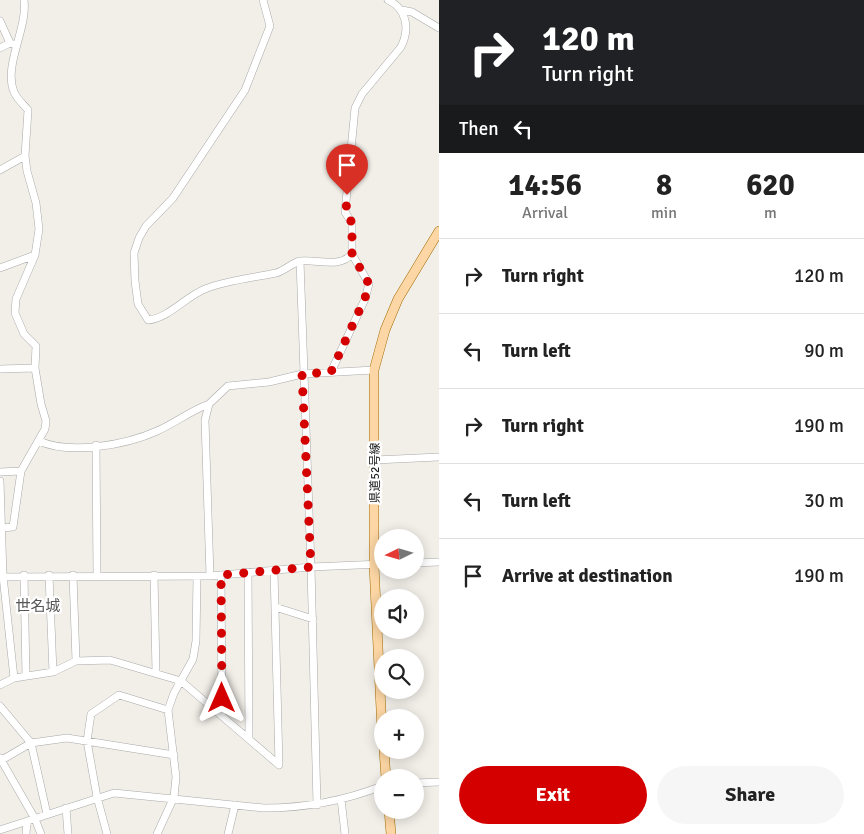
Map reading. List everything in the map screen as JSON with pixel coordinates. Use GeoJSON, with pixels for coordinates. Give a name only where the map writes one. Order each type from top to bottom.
{"type":"FeatureCollection","features":[{"type":"Feature","properties":{"kind":"main road","name":"県道52号線"},"geometry":{"type":"LineString","coordinates":[[377,529],[374,370],[381,342],[394,308],[427,248],[439,231]]}},
{"type":"Feature","properties":{"kind":"main road","name":"県道52号線"},"geometry":{"type":"LineString","coordinates":[[378,579],[381,709]]}},
{"type":"Feature","properties":{"kind":"main road"},"geometry":{"type":"LineString","coordinates":[[390,819],[391,834]]}},
{"type":"Feature","properties":{"kind":"street"},"geometry":{"type":"LineString","coordinates":[[2,528],[13,527],[21,471],[45,429],[46,421],[40,404],[35,368],[36,346],[24,334],[15,313],[16,298],[35,256],[39,229],[36,203],[25,156],[28,110],[13,90],[14,44],[26,12],[24,0]]}},
{"type":"Feature","properties":{"kind":"street"},"geometry":{"type":"LineString","coordinates":[[263,0],[270,26],[245,90],[173,198],[146,226],[139,238],[134,253],[138,304],[148,320],[155,320],[205,289],[238,279],[278,273],[300,262],[325,263],[347,259],[352,254]]}},
{"type":"Feature","properties":{"kind":"street"},"geometry":{"type":"LineString","coordinates":[[331,372],[365,298],[369,284],[352,254],[352,223],[346,212],[355,108],[362,94],[401,47],[406,38],[405,19],[402,10],[394,1]]}},
{"type":"Feature","properties":{"kind":"street"},"geometry":{"type":"LineString","coordinates":[[402,10],[412,12],[439,28]]}},
{"type":"Feature","properties":{"kind":"street"},"geometry":{"type":"LineString","coordinates":[[0,21],[14,44]]}},
{"type":"Feature","properties":{"kind":"street"},"geometry":{"type":"LineString","coordinates":[[0,48],[14,44]]}},
{"type":"Feature","properties":{"kind":"street"},"geometry":{"type":"LineString","coordinates":[[0,170],[25,156]]}},
{"type":"Feature","properties":{"kind":"street"},"geometry":{"type":"LineString","coordinates":[[0,268],[35,256]]}},
{"type":"Feature","properties":{"kind":"street"},"geometry":{"type":"LineString","coordinates":[[300,262],[302,374],[313,619],[317,805]]}},
{"type":"Feature","properties":{"kind":"street"},"geometry":{"type":"LineString","coordinates":[[0,369],[35,368]]}},
{"type":"Feature","properties":{"kind":"street"},"geometry":{"type":"LineString","coordinates":[[39,440],[52,446],[120,443],[144,436],[209,404],[228,386],[269,382],[302,374],[374,370]]}},
{"type":"Feature","properties":{"kind":"street"},"geometry":{"type":"LineString","coordinates":[[209,404],[205,420],[210,576]]}},
{"type":"Feature","properties":{"kind":"street"},"geometry":{"type":"LineString","coordinates":[[96,445],[97,575]]}},
{"type":"Feature","properties":{"kind":"street"},"geometry":{"type":"LineString","coordinates":[[375,460],[439,457]]}},
{"type":"Feature","properties":{"kind":"street"},"geometry":{"type":"LineString","coordinates":[[0,472],[21,471]]}},
{"type":"Feature","properties":{"kind":"street"},"geometry":{"type":"LineString","coordinates":[[0,481],[2,576],[14,678]]}},
{"type":"Feature","properties":{"kind":"street"},"geometry":{"type":"LineString","coordinates":[[424,563],[439,562]]}},
{"type":"Feature","properties":{"kind":"street"},"geometry":{"type":"LineString","coordinates":[[2,576],[210,576],[311,567],[374,564]]}},
{"type":"Feature","properties":{"kind":"street"},"geometry":{"type":"LineString","coordinates":[[0,685],[14,678],[53,672],[76,661],[110,660],[181,681],[279,765],[274,570]]}},
{"type":"Feature","properties":{"kind":"street"},"geometry":{"type":"LineString","coordinates":[[248,572],[248,739]]}},
{"type":"Feature","properties":{"kind":"street"},"geometry":{"type":"LineString","coordinates":[[24,575],[26,676]]}},
{"type":"Feature","properties":{"kind":"street"},"geometry":{"type":"LineString","coordinates":[[49,575],[53,672]]}},
{"type":"Feature","properties":{"kind":"street"},"geometry":{"type":"LineString","coordinates":[[73,575],[76,661]]}},
{"type":"Feature","properties":{"kind":"street"},"geometry":{"type":"LineString","coordinates":[[221,575],[222,716]]}},
{"type":"Feature","properties":{"kind":"street"},"geometry":{"type":"LineString","coordinates":[[154,576],[156,674]]}},
{"type":"Feature","properties":{"kind":"street"},"geometry":{"type":"LineString","coordinates":[[157,834],[174,798],[176,777],[168,710],[193,659],[196,641],[197,576]]}},
{"type":"Feature","properties":{"kind":"street"},"geometry":{"type":"LineString","coordinates":[[275,607],[313,619]]}},
{"type":"Feature","properties":{"kind":"street"},"geometry":{"type":"LineString","coordinates":[[107,834],[97,797],[87,741],[91,714],[119,695],[168,710]]}},
{"type":"Feature","properties":{"kind":"street"},"geometry":{"type":"LineString","coordinates":[[0,706],[31,743],[47,814]]}},
{"type":"Feature","properties":{"kind":"street"},"geometry":{"type":"LineString","coordinates":[[40,834],[35,819],[0,760],[31,743],[67,738],[174,755]]}},
{"type":"Feature","properties":{"kind":"street"},"geometry":{"type":"LineString","coordinates":[[424,783],[439,782]]}},
{"type":"Feature","properties":{"kind":"street"},"geometry":{"type":"LineString","coordinates":[[0,830],[97,797],[126,793],[235,805],[289,808],[317,805],[374,789]]}},
{"type":"Feature","properties":{"kind":"street"},"geometry":{"type":"LineString","coordinates":[[341,799],[345,834]]}},
{"type":"Feature","properties":{"kind":"street"},"geometry":{"type":"LineString","coordinates":[[228,834],[235,805]]}},
{"type":"Feature","properties":{"kind":"street"},"geometry":{"type":"LineString","coordinates":[[66,808],[68,834]]}},
{"type":"Feature","properties":{"kind":"street"},"geometry":{"type":"LineString","coordinates":[[26,834],[27,822]]}},
{"type":"Feature","properties":{"kind":"district","name":"世名城"},"geometry":{"type":"Point","coordinates":[38,606]}},
{"type":"Feature","properties":{"kind":"route"},"geometry":{"type":"LineString","coordinates":[[222,698],[221,575],[311,567],[302,374],[331,372],[365,298],[369,284],[360,272],[352,254],[352,223],[346,212],[347,195]]}}]}
